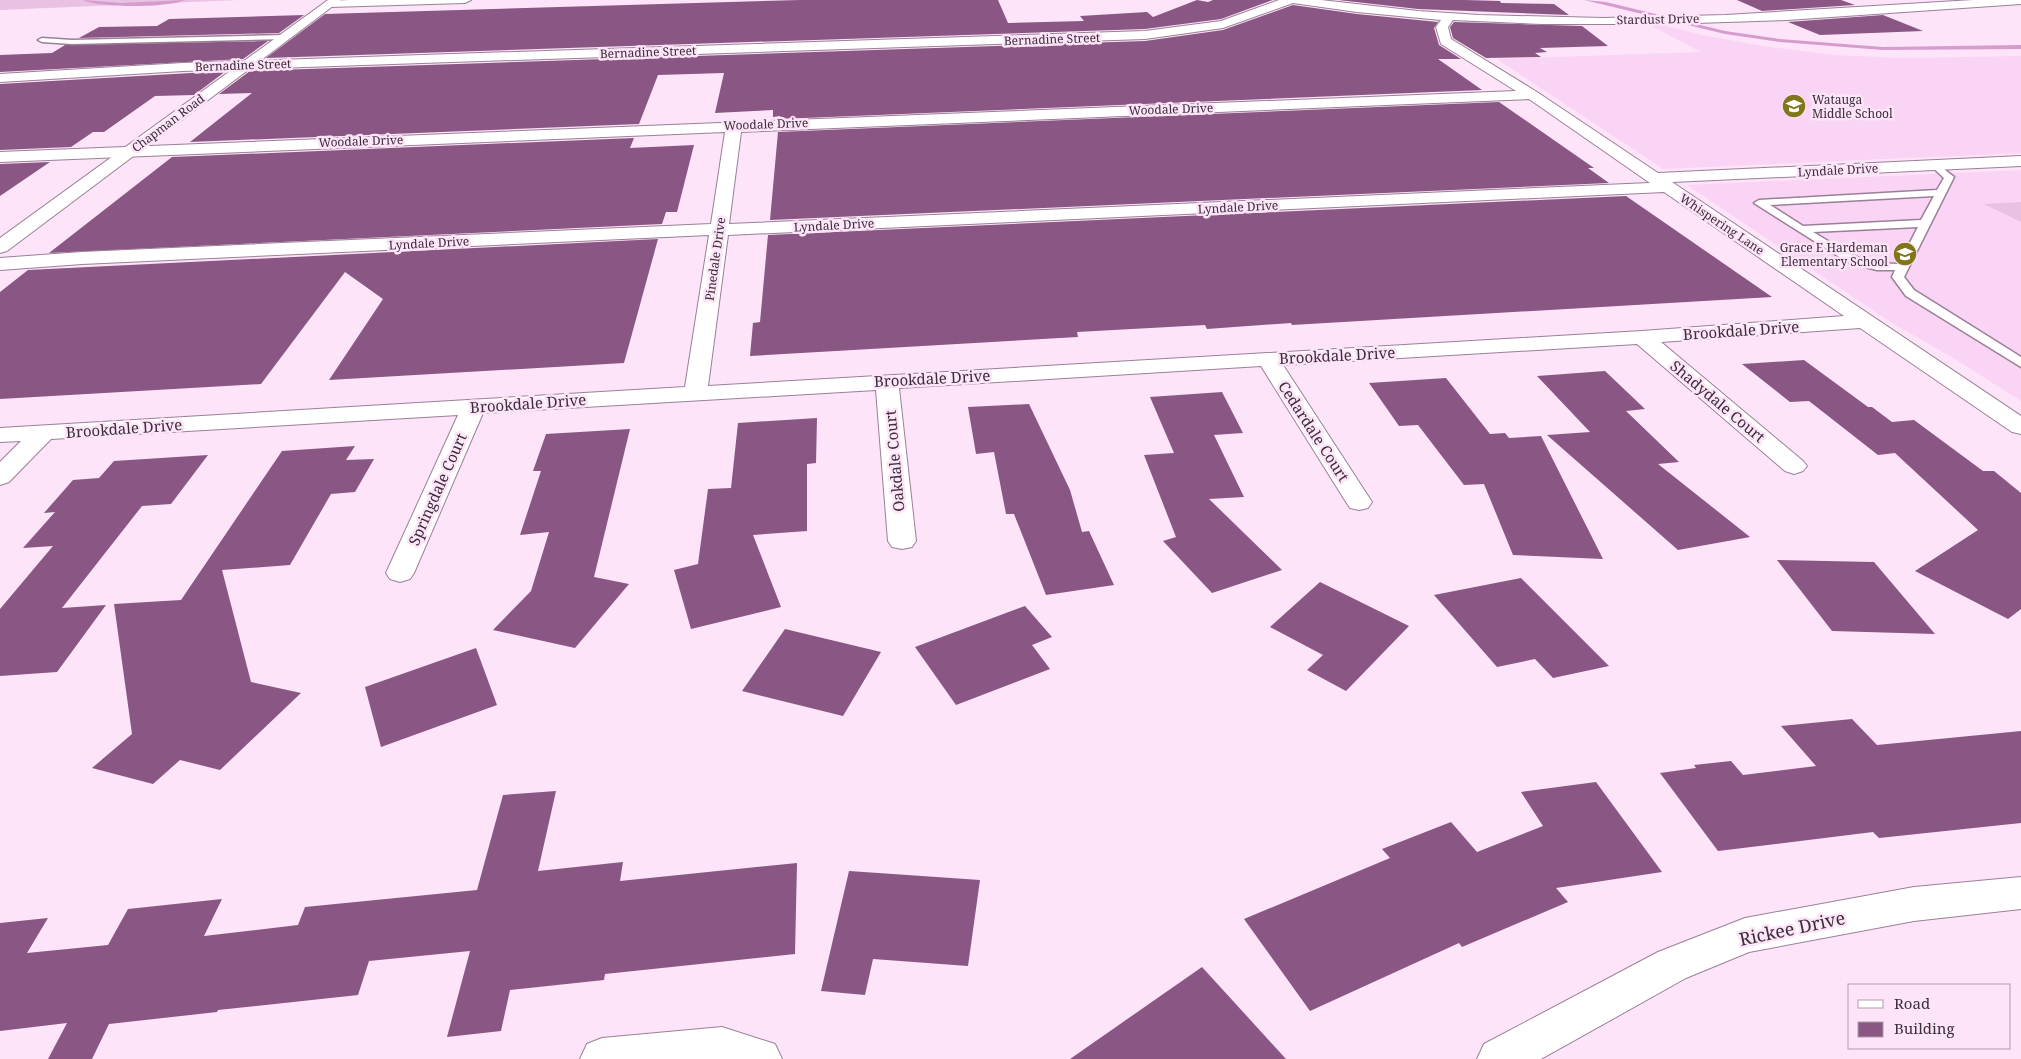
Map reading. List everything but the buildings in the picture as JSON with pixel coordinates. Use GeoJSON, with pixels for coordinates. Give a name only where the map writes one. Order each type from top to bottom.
{"type":"FeatureCollection","features":[{"type":"Feature","properties":{"kind":"street"},"geometry":{"type":"LineString","coordinates":[[333,2],[465,0]]}},
{"type":"Feature","properties":{"kind":"street","name":"Bernadine Street"},"geometry":{"type":"LineString","coordinates":[[0,78],[246,65],[1145,36],[1223,24],[1290,0]]}},
{"type":"Feature","properties":{"kind":"street","name":"Stardust Drive"},"geometry":{"type":"LineString","coordinates":[[1296,0],[1394,12],[1549,20],[1652,20],[1808,14],[1956,4],[2021,2]]}},
{"type":"Feature","properties":{"kind":"street","name":"Chapman Road"},"geometry":{"type":"LineString","coordinates":[[0,247],[333,2]]}},
{"type":"Feature","properties":{"kind":"street"},"geometry":{"type":"LineString","coordinates":[[1782,4],[1808,14]]}},
{"type":"Feature","properties":{"kind":"street","name":"Whispering Lane"},"geometry":{"type":"LineString","coordinates":[[1450,16],[1442,27],[1445,41],[1532,95],[2021,427]]}},
{"type":"Feature","properties":{"kind":"street","name":"Woodale Drive"},"geometry":{"type":"LineString","coordinates":[[0,157],[1532,95]]}},
{"type":"Feature","properties":{"kind":"street","name":"Pinedale Drive"},"geometry":{"type":"LineString","coordinates":[[696,392],[734,126]]}},
{"type":"Feature","properties":{"kind":"street","name":"Lyndale Drive"},"geometry":{"type":"LineString","coordinates":[[0,264],[82,258],[719,230],[1661,182],[2021,161]]}},
{"type":"Feature","properties":{"kind":"street","name":"Brookdale Drive"},"geometry":{"type":"LineString","coordinates":[[0,435],[1642,337],[1864,320]]}},
{"type":"Feature","properties":{"kind":"street","name":"Shadydale Court"},"geometry":{"type":"LineString","coordinates":[[1642,337],[1794,466]]}},
{"type":"Feature","properties":{"kind":"street","name":"Cedardale Court"},"geometry":{"type":"LineString","coordinates":[[1268,359],[1359,502]]}},
{"type":"Feature","properties":{"kind":"street","name":"Oakdale Court"},"geometry":{"type":"LineString","coordinates":[[887,381],[902,541]]}},
{"type":"Feature","properties":{"kind":"street","name":"Springdale Court"},"geometry":{"type":"LineString","coordinates":[[400,573],[474,406]]}},
{"type":"Feature","properties":{"kind":"street"},"geometry":{"type":"LineString","coordinates":[[0,476],[43,433]]}},
{"type":"Feature","properties":{"kind":"street","name":"Rickee Drive"},"geometry":{"type":"LineString","coordinates":[[1499,1059],[1672,965],[1745,935],[1914,904],[2021,893]]}},
{"type":"Feature","properties":{"kind":"street"},"geometry":{"type":"LineString","coordinates":[[602,1059],[722,1048],[760,1059]]}},
{"type":"Feature","properties":{"kind":"lane"},"geometry":{"type":"LineString","coordinates":[[42,40],[285,37]]}},
{"type":"Feature","properties":{"kind":"lane"},"geometry":{"type":"LineString","coordinates":[[1935,165],[1949,177],[1898,277],[1910,293],[2021,363]]}},
{"type":"Feature","properties":{"kind":"lane"},"geometry":{"type":"LineString","coordinates":[[1903,267],[1877,267],[1853,262],[1759,203],[1940,193]]}},
{"type":"Feature","properties":{"kind":"lane"},"geometry":{"type":"LineString","coordinates":[[1801,228],[1925,223]]}},
{"type":"Feature","properties":{"kind":"shaded area"},"geometry":{"type":"Polygon","coordinates":[[[0,0],[238,0],[0,10],[0,0]]]}},
{"type":"Feature","properties":{"kind":"shaded area","name":"Watauga Middle School"},"geometry":{"type":"Polygon","coordinates":[[[1650,25],[1661,25],[1762,46],[1833,55],[1902,58],[2021,56],[2021,153],[1663,169],[1497,59],[1701,52],[1650,25]]]}},
{"type":"Feature","properties":{"kind":"shaded area","name":"Grace E Hardeman Elementary School"},"geometry":{"type":"Polygon","coordinates":[[[2021,170],[2021,401],[1955,359],[1892,323],[1687,185],[2021,170]]]}},
{"type":"Feature","properties":{"kind":"shaded area"},"geometry":{"type":"Polygon","coordinates":[[[2021,202],[2021,222],[1984,204],[2021,202]]]}},
{"type":"Feature","properties":{"kind":"waterway"},"geometry":{"type":"LineString","coordinates":[[85,0],[109,4],[183,0]]}},
{"type":"Feature","properties":{"kind":"waterway"},"geometry":{"type":"LineString","coordinates":[[1586,0],[1626,7],[1705,28],[1780,41],[1883,48],[2021,47]]}},
{"type":"Feature","properties":{"kind":"place","name":"Watauga Middle School"},"geometry":{"type":"Point","coordinates":[1794,106]}},
{"type":"Feature","properties":{"kind":"place","name":"Grace E Hardeman Elementary School"},"geometry":{"type":"Point","coordinates":[1905,254]}}]}
